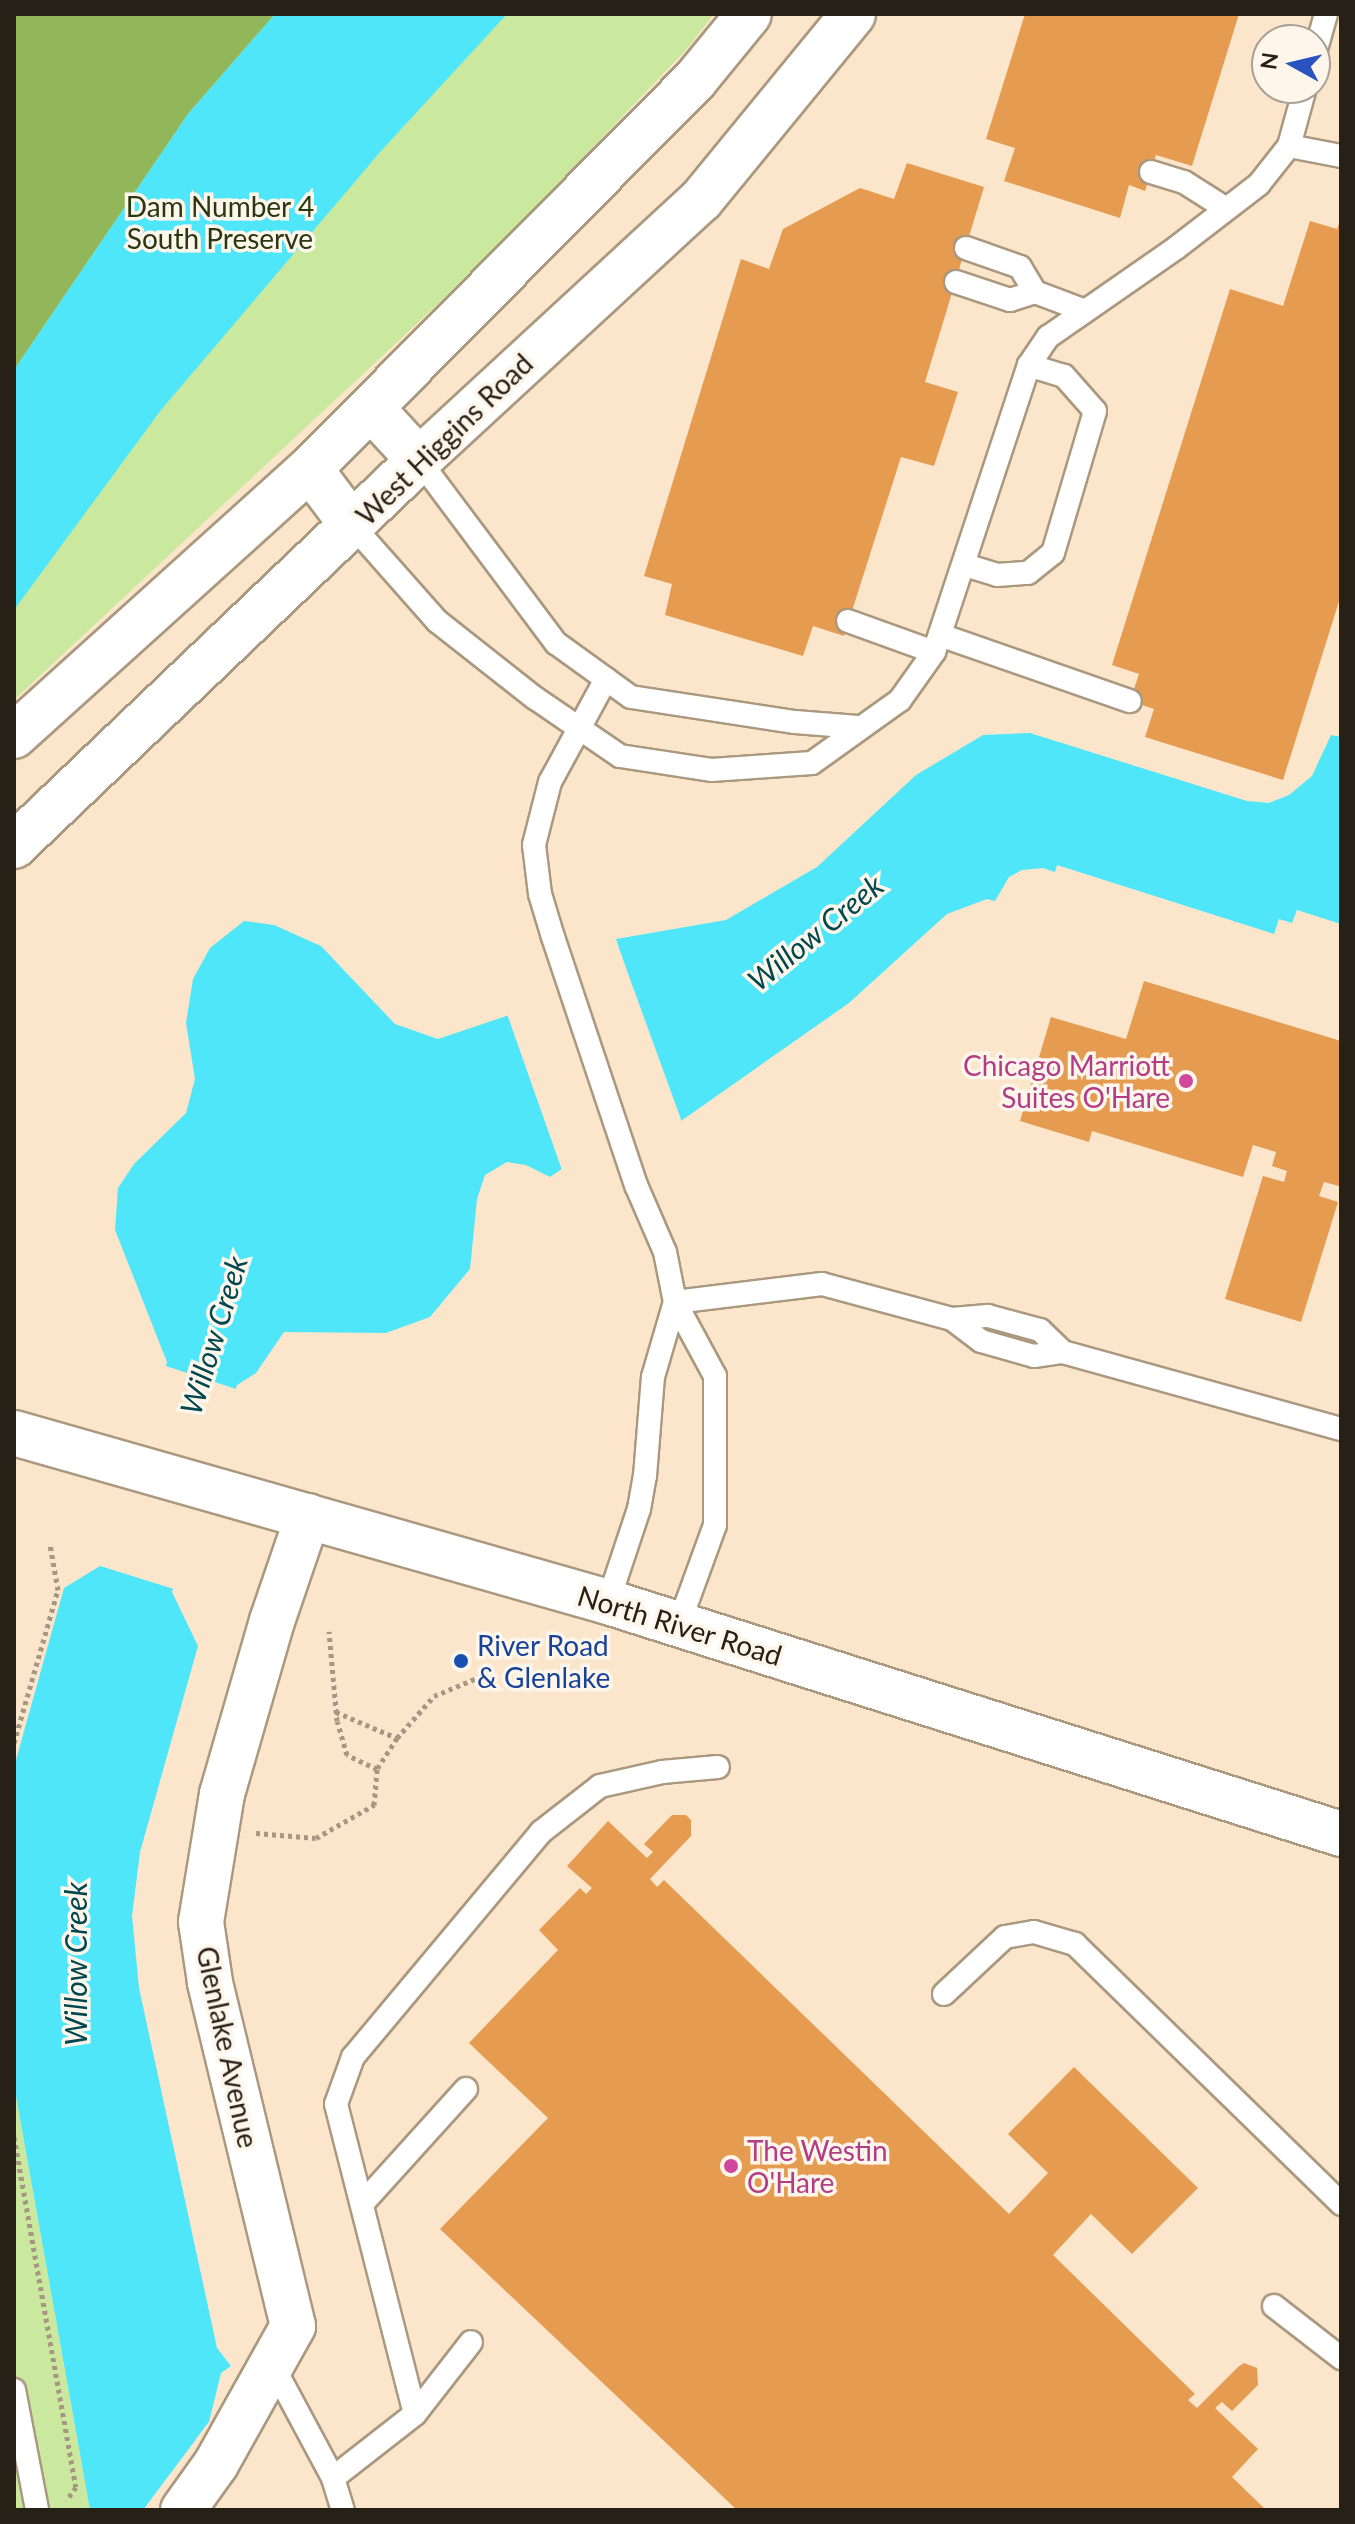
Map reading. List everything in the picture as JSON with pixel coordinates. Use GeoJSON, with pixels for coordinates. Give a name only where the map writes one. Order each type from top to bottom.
{"type":"FeatureCollection","features":[{"type":"Feature","properties":{"kind":"main road"},"geometry":{"type":"LineString","coordinates":[[14,736],[310,469],[695,80],[749,14]]}},
{"type":"Feature","properties":{"kind":"main road","name":"West Higgins Road"},"geometry":{"type":"LineString","coordinates":[[14,846],[134,728],[353,526],[419,460],[701,200],[853,14]]}},
{"type":"Feature","properties":{"kind":"main road"},"geometry":{"type":"LineString","coordinates":[[371,408],[419,460]]}},
{"type":"Feature","properties":{"kind":"main road"},"geometry":{"type":"LineString","coordinates":[[310,469],[353,526]]}},
{"type":"Feature","properties":{"kind":"main road","name":"North River Road"},"geometry":{"type":"LineString","coordinates":[[14,1433],[608,1602],[1341,1834]]}},
{"type":"Feature","properties":{"kind":"main road","name":"Glenlake Avenue"},"geometry":{"type":"LineString","coordinates":[[183,2510],[216,2464],[293,2326],[210,1982],[201,1922],[222,1794],[272,1621],[308,1516]]}},
{"type":"Feature","properties":{"kind":"lane"},"geometry":{"type":"LineString","coordinates":[[353,526],[437,621],[620,756],[711,770],[812,763],[858,727],[900,700],[937,643],[1029,365],[1048,337],[1176,248],[1259,184],[1289,146],[1301,104]]}},
{"type":"Feature","properties":{"kind":"lane"},"geometry":{"type":"LineString","coordinates":[[1289,146],[1341,156]]}},
{"type":"Feature","properties":{"kind":"lane"},"geometry":{"type":"LineString","coordinates":[[1151,172],[1184,182],[1225,208]]}},
{"type":"Feature","properties":{"kind":"lane"},"geometry":{"type":"LineString","coordinates":[[966,248],[1020,267],[1035,292]]}},
{"type":"Feature","properties":{"kind":"lane"},"geometry":{"type":"LineString","coordinates":[[956,282],[1010,300],[1035,292],[1083,310]]}},
{"type":"Feature","properties":{"kind":"lane"},"geometry":{"type":"LineString","coordinates":[[965,565],[997,575],[1028,573],[1053,553],[1095,411],[1064,376],[1029,365]]}},
{"type":"Feature","properties":{"kind":"lane"},"geometry":{"type":"LineString","coordinates":[[419,460],[556,643],[631,697],[795,722],[858,727]]}},
{"type":"Feature","properties":{"kind":"lane"},"geometry":{"type":"LineString","coordinates":[[848,621],[937,643],[1130,701]]}},
{"type":"Feature","properties":{"kind":"lane"},"geometry":{"type":"LineString","coordinates":[[606,679],[550,782],[534,845],[540,894],[553,937],[636,1185],[665,1252],[675,1302],[715,1376],[715,1525],[679,1624]]}},
{"type":"Feature","properties":{"kind":"lane"},"geometry":{"type":"LineString","coordinates":[[675,1302],[822,1284],[952,1319],[981,1341],[1034,1356],[1063,1352],[1341,1429]]}},
{"type":"Feature","properties":{"kind":"lane"},"geometry":{"type":"LineString","coordinates":[[608,1602],[639,1509],[645,1476],[653,1377],[675,1302]]}},
{"type":"Feature","properties":{"kind":"lane"},"geometry":{"type":"LineString","coordinates":[[415,2414],[336,2104],[353,2057],[541,1832],[600,1786],[662,1772],[718,1767]]}},
{"type":"Feature","properties":{"kind":"lane"},"geometry":{"type":"LineString","coordinates":[[944,1994],[1005,1937],[1034,1932],[1075,1944],[1341,2204]]}},
{"type":"Feature","properties":{"kind":"lane"},"geometry":{"type":"LineString","coordinates":[[362,2204],[466,2089]]}},
{"type":"Feature","properties":{"kind":"lane"},"geometry":{"type":"LineString","coordinates":[[1274,2306],[1341,2358]]}},
{"type":"Feature","properties":{"kind":"lane"},"geometry":{"type":"LineString","coordinates":[[333,2478],[415,2414],[471,2342]]}},
{"type":"Feature","properties":{"kind":"lane"},"geometry":{"type":"LineString","coordinates":[[273,2366],[333,2478],[343,2510]]}},
{"type":"Feature","properties":{"kind":"lane"},"geometry":{"type":"LineString","coordinates":[[14,2390],[37,2510]]}},
{"type":"Feature","properties":{"kind":"path"},"geometry":{"type":"LineString","coordinates":[[14,1743],[58,1590],[50,1544]]}},
{"type":"Feature","properties":{"kind":"path"},"geometry":{"type":"LineString","coordinates":[[329,1631],[336,1712],[347,1755],[377,1769]]}},
{"type":"Feature","properties":{"kind":"path"},"geometry":{"type":"LineString","coordinates":[[243,1832],[316,1838],[374,1805],[377,1769],[397,1738],[434,1696],[484,1675]]}},
{"type":"Feature","properties":{"kind":"path"},"geometry":{"type":"LineString","coordinates":[[336,1712],[397,1738]]}},
{"type":"Feature","properties":{"kind":"path"},"geometry":{"type":"LineString","coordinates":[[14,2137],[76,2487],[65,2501]]}},
{"type":"Feature","properties":{"kind":"green space","name":"Dam Number 4 South Preserve"},"geometry":{"type":"Polygon","coordinates":[[[14,14],[714,14],[686,50],[483,262],[14,700],[14,14]]]}},
{"type":"Feature","properties":{"kind":"green space"},"geometry":{"type":"Polygon","coordinates":[[[14,14],[275,14],[188,114],[14,370],[14,14]]]}},
{"type":"Feature","properties":{"kind":"green space"},"geometry":{"type":"Polygon","coordinates":[[[14,2085],[90,2510],[14,2510],[14,2085]]]}},
{"type":"Feature","properties":{"kind":"water"},"geometry":{"type":"Polygon","coordinates":[[[275,14],[507,14],[381,151],[161,410],[14,610],[14,370],[188,114],[275,14]]]}},
{"type":"Feature","properties":{"kind":"water","name":"Willow Creek"},"geometry":{"type":"Polygon","coordinates":[[[1030,733],[1247,801],[1269,803],[1289,795],[1312,776],[1331,735],[1341,737],[1341,924],[1297,910],[1292,923],[1279,919],[1274,934],[1057,865],[1055,872],[1043,868],[1022,870],[1009,877],[995,901],[987,899],[947,914],[849,1003],[681,1121],[671,1094],[550,1177],[526,1165],[507,1162],[485,1175],[477,1199],[470,1269],[430,1317],[386,1333],[284,1332],[256,1373],[237,1385],[172,1592],[198,1646],[140,1852],[132,1916],[139,1988],[217,2348],[231,2366],[221,2373],[209,2422],[196,2439],[210,2510],[90,2510],[14,2085],[14,1767],[64,1588],[100,1566],[167,1362],[115,1230],[118,1188],[134,1164],[186,1113],[195,1079],[186,1023],[193,979],[210,948],[244,921],[274,925],[321,946],[395,1024],[438,1039],[628,975],[616,939],[726,920],[817,867],[916,775],[983,735],[1030,733]]]}},
{"type":"Feature","properties":{"kind":"pier"},"geometry":{"type":"Polygon","coordinates":[[[614,935],[683,1125],[678,1123],[669,1099],[563,1173],[506,1011],[623,972],[612,940],[614,935]]]}},
{"type":"Feature","properties":{"kind":"pier"},"geometry":{"type":"Polygon","coordinates":[[[163,1365],[239,1390],[177,1590],[97,1565],[163,1365]]]}},
{"type":"Feature","properties":{"kind":"pier"},"geometry":{"type":"Polygon","coordinates":[[[209,2422],[210,2428],[201,2440],[214,2510],[143,2510],[209,2422]]]}},
{"type":"Feature","properties":{"kind":"building"},"geometry":{"type":"Polygon","coordinates":[[[1025,14],[1239,14],[1192,166],[1156,155],[1145,191],[1129,185],[1120,218],[1004,181],[1015,148],[986,139],[1025,14]]]}},
{"type":"Feature","properties":{"kind":"building"},"geometry":{"type":"Polygon","coordinates":[[[907,163],[984,187],[925,382],[958,392],[934,466],[901,457],[844,636],[813,626],[803,656],[665,615],[672,584],[644,576],[741,259],[769,269],[783,229],[860,188],[894,199],[907,163]]]}},
{"type":"Feature","properties":{"kind":"building"},"geometry":{"type":"Polygon","coordinates":[[[1341,218],[1341,595],[1283,780],[1145,737],[1154,709],[1130,701],[1139,674],[1112,665],[1230,289],[1283,306],[1310,221],[1337,229],[1341,218]]]}},
{"type":"Feature","properties":{"kind":"building","name":"Chicago Marriott Suites O'Hare"},"geometry":{"type":"Polygon","coordinates":[[[1144,981],[1341,1041],[1341,1177],[1339,1186],[1324,1182],[1319,1196],[1338,1202],[1301,1322],[1225,1299],[1263,1176],[1284,1182],[1287,1171],[1272,1166],[1276,1152],[1253,1145],[1243,1177],[1092,1131],[1089,1142],[1020,1121],[1051,1017],[1126,1039],[1144,981]]]}},
{"type":"Feature","properties":{"kind":"building","name":"The Westin O'Hare"},"geometry":{"type":"Polygon","coordinates":[[[672,1815],[686,1815],[691,1820],[691,1836],[650,1879],[657,1887],[664,1880],[1009,2214],[1048,2173],[1008,2134],[1074,2067],[1198,2188],[1132,2254],[1091,2214],[1053,2255],[1195,2394],[1188,2400],[1197,2408],[1244,2363],[1257,2368],[1258,2385],[1232,2411],[1222,2402],[1215,2408],[1258,2449],[1232,2477],[1266,2510],[737,2510],[440,2229],[548,2118],[469,2043],[558,1950],[539,1930],[580,1888],[586,1894],[592,1888],[567,1866],[608,1821],[647,1858],[653,1852],[644,1844],[672,1815]]]}},
{"type":"Feature","properties":{"kind":"place","name":"Chicago Marriott Suites O'Hare"},"geometry":{"type":"Point","coordinates":[1186,1081]}},
{"type":"Feature","properties":{"kind":"place","name":"River Road & Glenlake"},"geometry":{"type":"Point","coordinates":[461,1661]}},
{"type":"Feature","properties":{"kind":"place","name":"The Westin O'Hare"},"geometry":{"type":"Point","coordinates":[731,2166]}}]}
